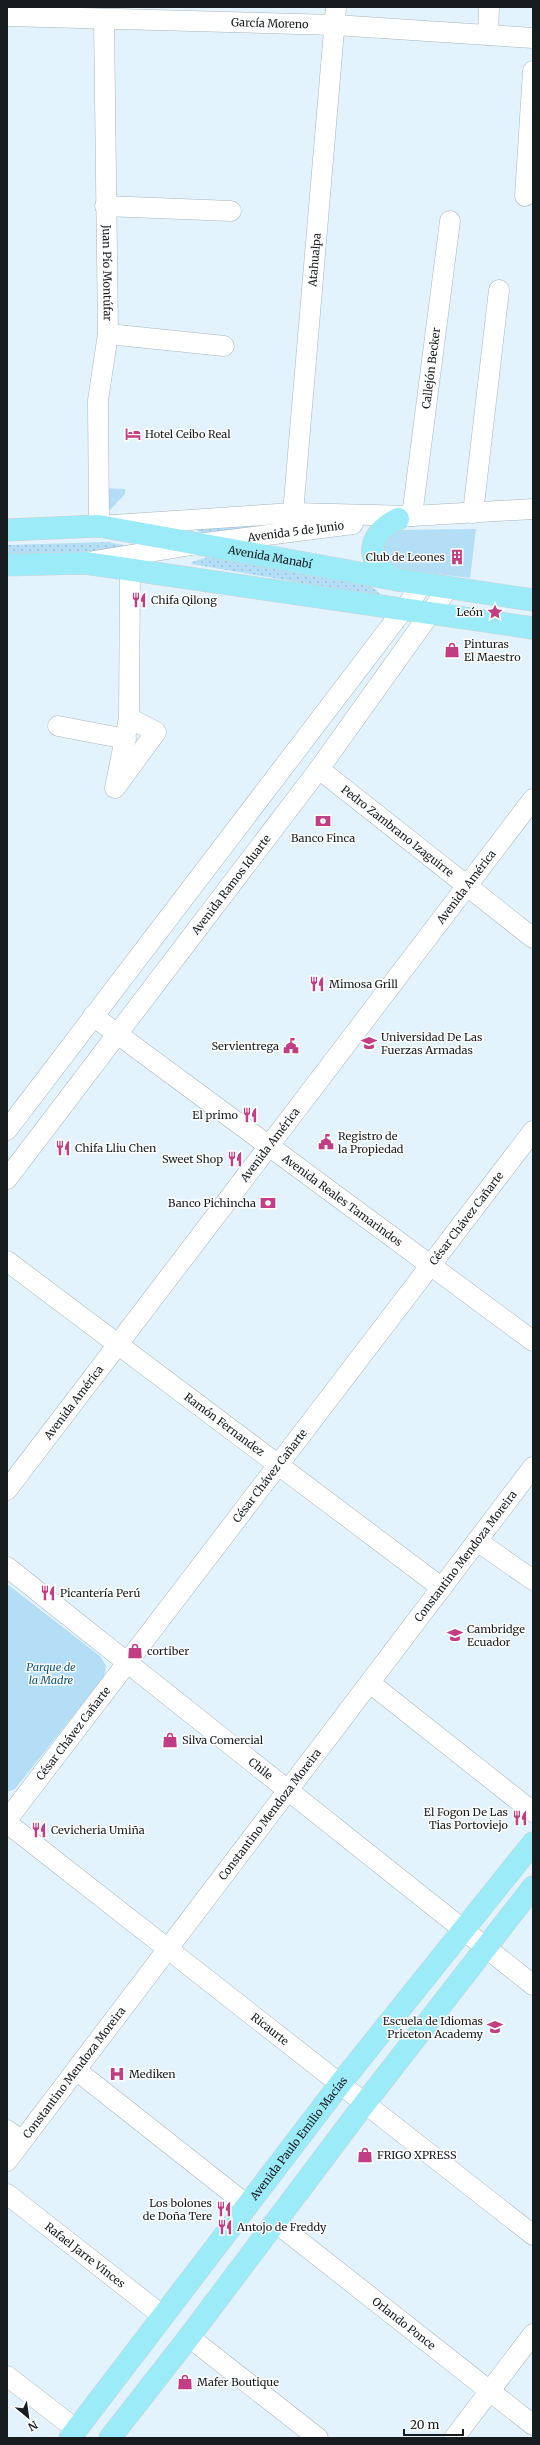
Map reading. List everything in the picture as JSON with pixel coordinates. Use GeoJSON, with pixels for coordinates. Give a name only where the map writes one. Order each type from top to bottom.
{"type":"FeatureCollection","features":[{"type":"Feature","properties":{"kind":"main road"},"geometry":{"type":"LineString","coordinates":[[398,580],[380,569],[376,562],[373,547],[383,528],[405,517]]}},
{"type":"Feature","properties":{"kind":"main road","name":"Avenida Manabí"},"geometry":{"type":"LineString","coordinates":[[7,530],[99,526],[398,580],[533,600]]}},
{"type":"Feature","properties":{"kind":"main road"},"geometry":{"type":"LineString","coordinates":[[7,565],[85,563],[130,568],[402,611],[533,628]]}},
{"type":"Feature","properties":{"kind":"main road","name":"Avenida Paulo Emilio Macías"},"geometry":{"type":"LineString","coordinates":[[73,2434],[340,2084],[533,1843]]}},
{"type":"Feature","properties":{"kind":"main road"},"geometry":{"type":"LineString","coordinates":[[110,2438],[189,2337],[365,2103],[533,1887]]}},
{"type":"Feature","properties":{"kind":"street"},"geometry":{"type":"LineString","coordinates":[[488,36],[489,7]]}},
{"type":"Feature","properties":{"kind":"street","name":"García Moreno"},"geometry":{"type":"LineString","coordinates":[[7,16],[209,20],[336,16],[488,36],[533,38]]}},
{"type":"Feature","properties":{"kind":"street","name":"Atahualpa"},"geometry":{"type":"LineString","coordinates":[[292,513],[336,16]]}},
{"type":"Feature","properties":{"kind":"street","name":"Juan Pío Montúfar"},"geometry":{"type":"LineString","coordinates":[[99,526],[98,400],[108,334],[105,206],[104,19]]}},
{"type":"Feature","properties":{"kind":"street"},"geometry":{"type":"LineString","coordinates":[[525,196],[533,71]]}},
{"type":"Feature","properties":{"kind":"street"},"geometry":{"type":"LineString","coordinates":[[105,206],[232,210]]}},
{"type":"Feature","properties":{"kind":"street","name":"Callejón Becker"},"geometry":{"type":"LineString","coordinates":[[405,517],[450,221]]}},
{"type":"Feature","properties":{"kind":"street"},"geometry":{"type":"LineString","coordinates":[[473,513],[499,290]]}},
{"type":"Feature","properties":{"kind":"street"},"geometry":{"type":"LineString","coordinates":[[108,334],[224,346]]}},
{"type":"Feature","properties":{"kind":"street","name":"Avenida 5 de Junio"},"geometry":{"type":"LineString","coordinates":[[85,563],[198,544],[405,517],[533,509]]}},
{"type":"Feature","properties":{"kind":"street","name":"Avenida 5 de Junio"},"geometry":{"type":"LineString","coordinates":[[99,526],[292,513],[405,517]]}},
{"type":"Feature","properties":{"kind":"street"},"geometry":{"type":"LineString","coordinates":[[129,718],[156,732],[115,788],[129,718],[130,568]]}},
{"type":"Feature","properties":{"kind":"street"},"geometry":{"type":"LineString","coordinates":[[7,1130],[423,584]]}},
{"type":"Feature","properties":{"kind":"street","name":"Avenida Ramos Iduarte"},"geometry":{"type":"LineString","coordinates":[[7,1179],[319,769],[449,587]]}},
{"type":"Feature","properties":{"kind":"street"},"geometry":{"type":"LineString","coordinates":[[58,726],[126,739]]}},
{"type":"Feature","properties":{"kind":"street","name":"Pedro Zambrano Izaguirre"},"geometry":{"type":"LineString","coordinates":[[319,769],[533,938]]}},
{"type":"Feature","properties":{"kind":"street","name":"Avenida América"},"geometry":{"type":"LineString","coordinates":[[7,1490],[533,799]]}},
{"type":"Feature","properties":{"kind":"street","name":"Avenida Reales Tamarindos"},"geometry":{"type":"LineString","coordinates":[[93,1016],[533,1341]]}},
{"type":"Feature","properties":{"kind":"street","name":"César Chávez Cañarte"},"geometry":{"type":"LineString","coordinates":[[7,1822],[127,1662],[533,1131]]}},
{"type":"Feature","properties":{"kind":"street","name":"Ramón Fernandez"},"geometry":{"type":"LineString","coordinates":[[7,1261],[442,1588]]}},
{"type":"Feature","properties":{"kind":"street","name":"Constantino Mendoza Moreira"},"geometry":{"type":"LineString","coordinates":[[7,2161],[15,2135],[76,2070],[533,1467]]}},
{"type":"Feature","properties":{"kind":"street"},"geometry":{"type":"LineString","coordinates":[[477,1541],[533,1580]]}},
{"type":"Feature","properties":{"kind":"street","name":"Chile"},"geometry":{"type":"LineString","coordinates":[[7,1567],[533,1986]]}},
{"type":"Feature","properties":{"kind":"street"},"geometry":{"type":"LineString","coordinates":[[370,1683],[533,1812]]}},
{"type":"Feature","properties":{"kind":"street","name":"Ricaurte"},"geometry":{"type":"LineString","coordinates":[[7,1822],[533,2235]]}},
{"type":"Feature","properties":{"kind":"street"},"geometry":{"type":"LineString","coordinates":[[76,2070],[247,2205]]}},
{"type":"Feature","properties":{"kind":"street","name":"Rafael Jarre Vinces"},"geometry":{"type":"LineString","coordinates":[[7,2194],[163,2316]]}},
{"type":"Feature","properties":{"kind":"street","name":"Orlando Ponce"},"geometry":{"type":"LineString","coordinates":[[275,2222],[533,2425]]}},
{"type":"Feature","properties":{"kind":"street"},"geometry":{"type":"LineString","coordinates":[[454,2438],[533,2334]]}},
{"type":"Feature","properties":{"kind":"street"},"geometry":{"type":"LineString","coordinates":[[189,2337],[318,2438]]}},
{"type":"Feature","properties":{"kind":"street"},"geometry":{"type":"LineString","coordinates":[[7,2376],[73,2434]]}},
{"type":"Feature","properties":{"kind":"green space"},"geometry":{"type":"Polygon","coordinates":[[[101,488],[125,489],[125,494],[110,510],[106,508],[101,488]]]}},
{"type":"Feature","properties":{"kind":"green space"},"geometry":{"type":"Polygon","coordinates":[[[318,521],[202,534],[195,529],[318,521]]]}},
{"type":"Feature","properties":{"kind":"green space"},"geometry":{"type":"Polygon","coordinates":[[[476,529],[470,578],[394,569],[388,566],[379,547],[395,530],[476,529]]]}},
{"type":"Feature","properties":{"kind":"green space"},"geometry":{"type":"Polygon","coordinates":[[[108,542],[133,547],[106,551],[7,554],[7,545],[108,542]]]}},
{"type":"Feature","properties":{"kind":"green space"},"geometry":{"type":"Polygon","coordinates":[[[208,557],[371,586],[384,597],[191,564],[192,562],[208,557]]]}},
{"type":"Feature","properties":{"kind":"green space","name":"Parque de la Madre"},"geometry":{"type":"Polygon","coordinates":[[[7,1584],[100,1656],[106,1666],[104,1677],[15,1789],[7,1792],[7,1584]]]}},
{"type":"Feature","properties":{"kind":"place","name":"Hotel Ceibo Real"},"geometry":{"type":"Point","coordinates":[133,434]}},
{"type":"Feature","properties":{"kind":"place","name":"Club de Leones"},"geometry":{"type":"Point","coordinates":[457,557]}},
{"type":"Feature","properties":{"kind":"place","name":"Chifa Qilong"},"geometry":{"type":"Point","coordinates":[139,600]}},
{"type":"Feature","properties":{"kind":"place","name":"León"},"geometry":{"type":"Point","coordinates":[495,612]}},
{"type":"Feature","properties":{"kind":"place","name":"Pinturas El Maestro"},"geometry":{"type":"Point","coordinates":[452,650]}},
{"type":"Feature","properties":{"kind":"place","name":"Banco Finca"},"geometry":{"type":"Point","coordinates":[323,821]}},
{"type":"Feature","properties":{"kind":"place","name":"Mimosa Grill"},"geometry":{"type":"Point","coordinates":[317,984]}},
{"type":"Feature","properties":{"kind":"place","name":"Universidad De Las Fuerzas Armadas"},"geometry":{"type":"Point","coordinates":[369,1043]}},
{"type":"Feature","properties":{"kind":"place","name":"Servientrega"},"geometry":{"type":"Point","coordinates":[291,1046]}},
{"type":"Feature","properties":{"kind":"place","name":"El primo"},"geometry":{"type":"Point","coordinates":[250,1115]}},
{"type":"Feature","properties":{"kind":"place","name":"Registro de la Propiedad"},"geometry":{"type":"Point","coordinates":[326,1142]}},
{"type":"Feature","properties":{"kind":"place","name":"Chifa Lliu Chen"},"geometry":{"type":"Point","coordinates":[63,1148]}},
{"type":"Feature","properties":{"kind":"place","name":"Sweet Shop"},"geometry":{"type":"Point","coordinates":[235,1159]}},
{"type":"Feature","properties":{"kind":"place","name":"Banco Pichincha"},"geometry":{"type":"Point","coordinates":[268,1203]}},
{"type":"Feature","properties":{"kind":"place","name":"Picantería Perú"},"geometry":{"type":"Point","coordinates":[48,1593]}},
{"type":"Feature","properties":{"kind":"place","name":"Cambridge Ecuador"},"geometry":{"type":"Point","coordinates":[455,1635]}},
{"type":"Feature","properties":{"kind":"place","name":"cortiber"},"geometry":{"type":"Point","coordinates":[135,1651]}},
{"type":"Feature","properties":{"kind":"place","name":"Silva Comercial"},"geometry":{"type":"Point","coordinates":[170,1740]}},
{"type":"Feature","properties":{"kind":"place","name":"El Fogon De Las Tias Portoviejo"},"geometry":{"type":"Point","coordinates":[520,1818]}},
{"type":"Feature","properties":{"kind":"place","name":"Cevicheria Umiña"},"geometry":{"type":"Point","coordinates":[39,1830]}},
{"type":"Feature","properties":{"kind":"place","name":"Escuela de Idiomas Priceton Academy"},"geometry":{"type":"Point","coordinates":[495,2027]}},
{"type":"Feature","properties":{"kind":"place","name":"Mediken"},"geometry":{"type":"Point","coordinates":[117,2074]}},
{"type":"Feature","properties":{"kind":"place","name":"FRIGO XPRESS"},"geometry":{"type":"Point","coordinates":[365,2155]}},
{"type":"Feature","properties":{"kind":"place","name":"Los bolones de Doña Tere"},"geometry":{"type":"Point","coordinates":[224,2209]}},
{"type":"Feature","properties":{"kind":"place","name":"Antojo de Freddy"},"geometry":{"type":"Point","coordinates":[225,2227]}},
{"type":"Feature","properties":{"kind":"place","name":"Mafer Boutique"},"geometry":{"type":"Point","coordinates":[185,2382]}}]}
